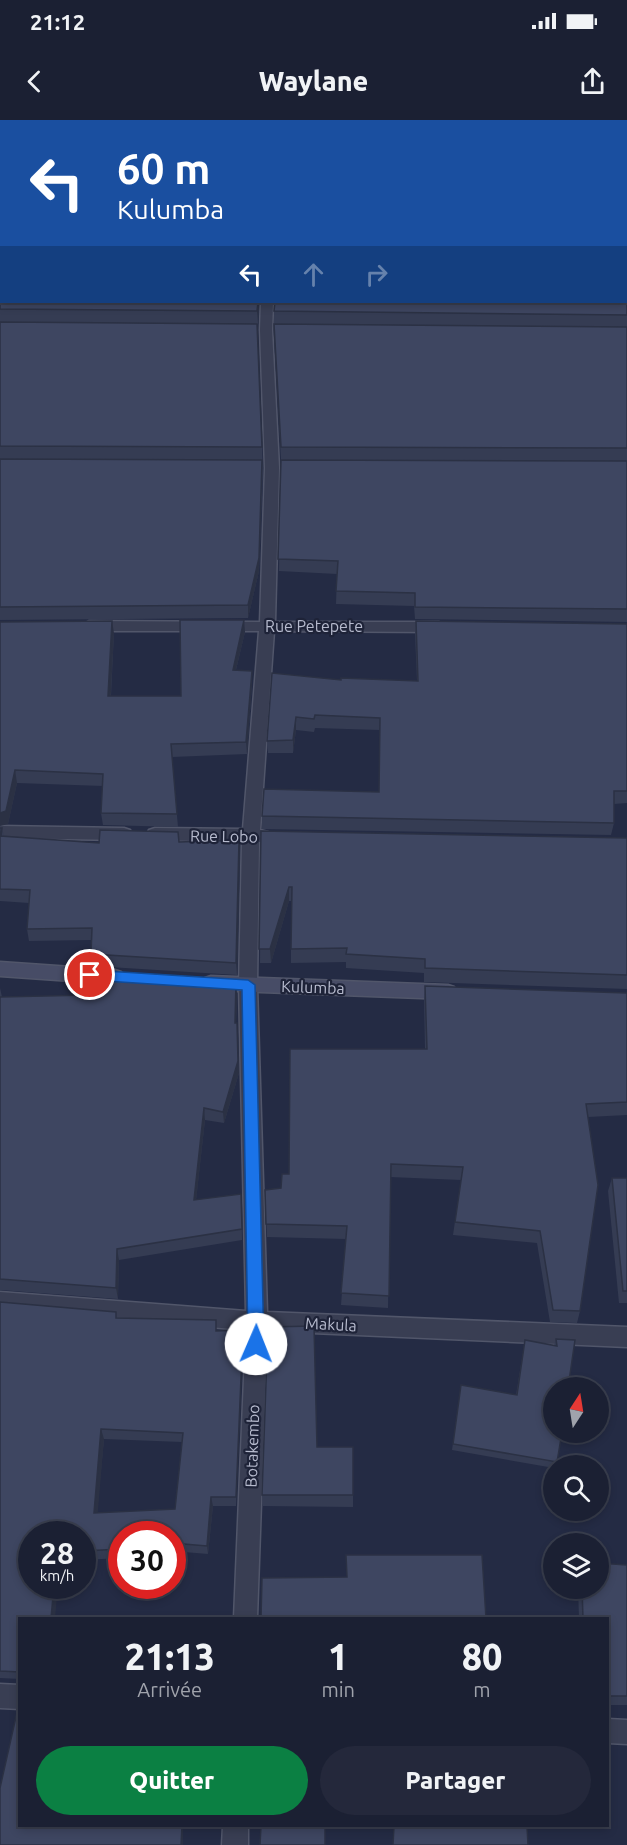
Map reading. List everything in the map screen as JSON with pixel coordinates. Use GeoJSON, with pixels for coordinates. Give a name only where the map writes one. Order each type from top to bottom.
{"type":"FeatureCollection","features":[{"type":"Feature","properties":{"kind":"street","name":"Botakembo"},"geometry":{"type":"LineString","coordinates":[[245,1617],[257,1321],[248,985],[251,836],[267,625],[272,468],[267,303]]}},
{"type":"Feature","properties":{"kind":"street","name":"Rue Petepete"},"geometry":{"type":"LineString","coordinates":[[70,627],[267,625],[459,627]]}},
{"type":"Feature","properties":{"kind":"street","name":"Rue Lobo"},"geometry":{"type":"LineString","coordinates":[[0,832],[275,837]]}},
{"type":"Feature","properties":{"kind":"street"},"geometry":{"type":"LineString","coordinates":[[0,969],[130,978]]}},
{"type":"Feature","properties":{"kind":"street","name":"Kulumba"},"geometry":{"type":"LineString","coordinates":[[189,981],[461,992]]}},
{"type":"Feature","properties":{"kind":"street","name":"Makula"},"geometry":{"type":"LineString","coordinates":[[0,1301],[257,1321],[627,1337]]}},
{"type":"Feature","properties":{"kind":"street"},"geometry":{"type":"LineString","coordinates":[[0,1696],[18,1697]]}},
{"type":"Feature","properties":{"kind":"street"},"geometry":{"type":"LineString","coordinates":[[609,1731],[627,1732]]}},
{"type":"Feature","properties":{"kind":"street"},"geometry":{"type":"LineString","coordinates":[[235,1845],[236,1827]]}},
{"type":"Feature","properties":{"kind":"building"},"geometry":{"type":"Polygon","coordinates":[[[0,303],[258,303],[257,311],[0,309],[0,303]]]}},
{"type":"Feature","properties":{"kind":"building"},"geometry":{"type":"Polygon","coordinates":[[[275,303],[627,303],[627,315],[274,311],[275,303]]]}},
{"type":"Feature","properties":{"kind":"building"},"geometry":{"type":"Polygon","coordinates":[[[0,322],[257,324],[262,447],[0,446],[0,322]]]}},
{"type":"Feature","properties":{"kind":"building"},"geometry":{"type":"Polygon","coordinates":[[[274,324],[627,327],[627,448],[281,447],[274,324]]]}},
{"type":"Feature","properties":{"kind":"building"},"geometry":{"type":"Polygon","coordinates":[[[0,459],[262,460],[259,558],[248,605],[0,607],[0,459]]]}},
{"type":"Feature","properties":{"kind":"building"},"geometry":{"type":"Polygon","coordinates":[[[281,460],[627,461],[627,609],[415,607],[415,593],[336,591],[338,561],[278,559],[281,460]]]}},
{"type":"Feature","properties":{"kind":"building"},"geometry":{"type":"Polygon","coordinates":[[[180,620],[244,620],[233,670],[252,671],[246,742],[171,744],[177,814],[101,813],[103,774],[15,770],[6,811],[0,813],[0,622],[112,621],[108,696],[181,696],[180,620]]]}},
{"type":"Feature","properties":{"kind":"building"},"geometry":{"type":"Polygon","coordinates":[[[416,621],[627,624],[627,791],[614,791],[614,823],[262,816],[264,789],[379,792],[380,718],[315,715],[314,719],[296,717],[293,740],[267,741],[272,673],[341,680],[341,678],[418,681],[416,621]]]}},
{"type":"Feature","properties":{"kind":"building"},"geometry":{"type":"Polygon","coordinates":[[[0,828],[2,828],[1,836],[99,843],[100,830],[178,832],[179,842],[239,840],[236,963],[91,954],[92,928],[27,929],[30,890],[0,889],[0,828]]]}},
{"type":"Feature","properties":{"kind":"building"},"geometry":{"type":"Polygon","coordinates":[[[261,831],[627,838],[627,975],[425,968],[425,959],[346,954],[347,948],[291,949],[292,887],[289,887],[270,949],[259,949],[261,831]]]}},
{"type":"Feature","properties":{"kind":"building"},"geometry":{"type":"Polygon","coordinates":[[[90,972],[236,982],[235,1023],[237,1023],[238,1061],[223,1112],[204,1108],[194,1200],[241,1194],[242,1229],[117,1249],[116,1288],[0,1279],[0,997],[89,995],[90,972]]]}},
{"type":"Feature","properties":{"kind":"building"},"geometry":{"type":"Polygon","coordinates":[[[425,986],[627,993],[627,1102],[586,1104],[598,1185],[580,1311],[553,1310],[540,1231],[455,1222],[463,1167],[391,1164],[389,1296],[341,1293],[347,1226],[266,1224],[265,1190],[281,1188],[282,1174],[289,1174],[290,1049],[427,1049],[425,986]]]}},
{"type":"Feature","properties":{"kind":"building"},"geometry":{"type":"Polygon","coordinates":[[[612,1178],[627,1178],[627,1291],[623,1291],[612,1178]]]}},
{"type":"Feature","properties":{"kind":"building"},"geometry":{"type":"Polygon","coordinates":[[[0,1302],[116,1312],[116,1318],[216,1320],[216,1331],[243,1330],[236,1497],[211,1497],[207,1546],[186,1544],[186,1521],[108,1521],[108,1550],[96,1550],[96,1521],[18,1521],[18,1599],[53,1599],[51,1617],[18,1617],[18,1672],[0,1671],[0,1302]],[[101,1429],[94,1513],[175,1509],[183,1433],[101,1429]]]}},
{"type":"Feature","properties":{"kind":"building"},"geometry":{"type":"Polygon","coordinates":[[[314,1326],[317,1447],[353,1447],[353,1495],[262,1495],[268,1327],[314,1326]]]}},
{"type":"Feature","properties":{"kind":"building"},"geometry":{"type":"Polygon","coordinates":[[[556,1339],[575,1340],[570,1377],[543,1377],[543,1443],[560,1443],[558,1455],[543,1455],[543,1460],[453,1444],[461,1385],[517,1395],[525,1340],[557,1346],[556,1339]]]}},
{"type":"Feature","properties":{"kind":"building"},"geometry":{"type":"Polygon","coordinates":[[[346,1555],[482,1555],[486,1617],[261,1617],[262,1578],[347,1577],[346,1555]]]}},
{"type":"Feature","properties":{"kind":"building"},"geometry":{"type":"Polygon","coordinates":[[[609,1564],[627,1565],[627,1696],[609,1696],[609,1617],[583,1617],[582,1599],[609,1599],[609,1564]]]}},
{"type":"Feature","properties":{"kind":"building"},"geometry":{"type":"Polygon","coordinates":[[[18,1708],[18,1827],[182,1827],[181,1845],[0,1845],[0,1788],[18,1708]]]}},
{"type":"Feature","properties":{"kind":"building"},"geometry":{"type":"Polygon","coordinates":[[[261,1827],[325,1827],[325,1845],[260,1845],[261,1827]]]}},
{"type":"Feature","properties":{"kind":"building"},"geometry":{"type":"Polygon","coordinates":[[[394,1827],[527,1827],[528,1845],[393,1845],[394,1827]]]}},
{"type":"Feature","properties":{"kind":"route"},"geometry":{"type":"LineString","coordinates":[[90,975],[248,985],[257,1298],[256,1344]]}}]}
